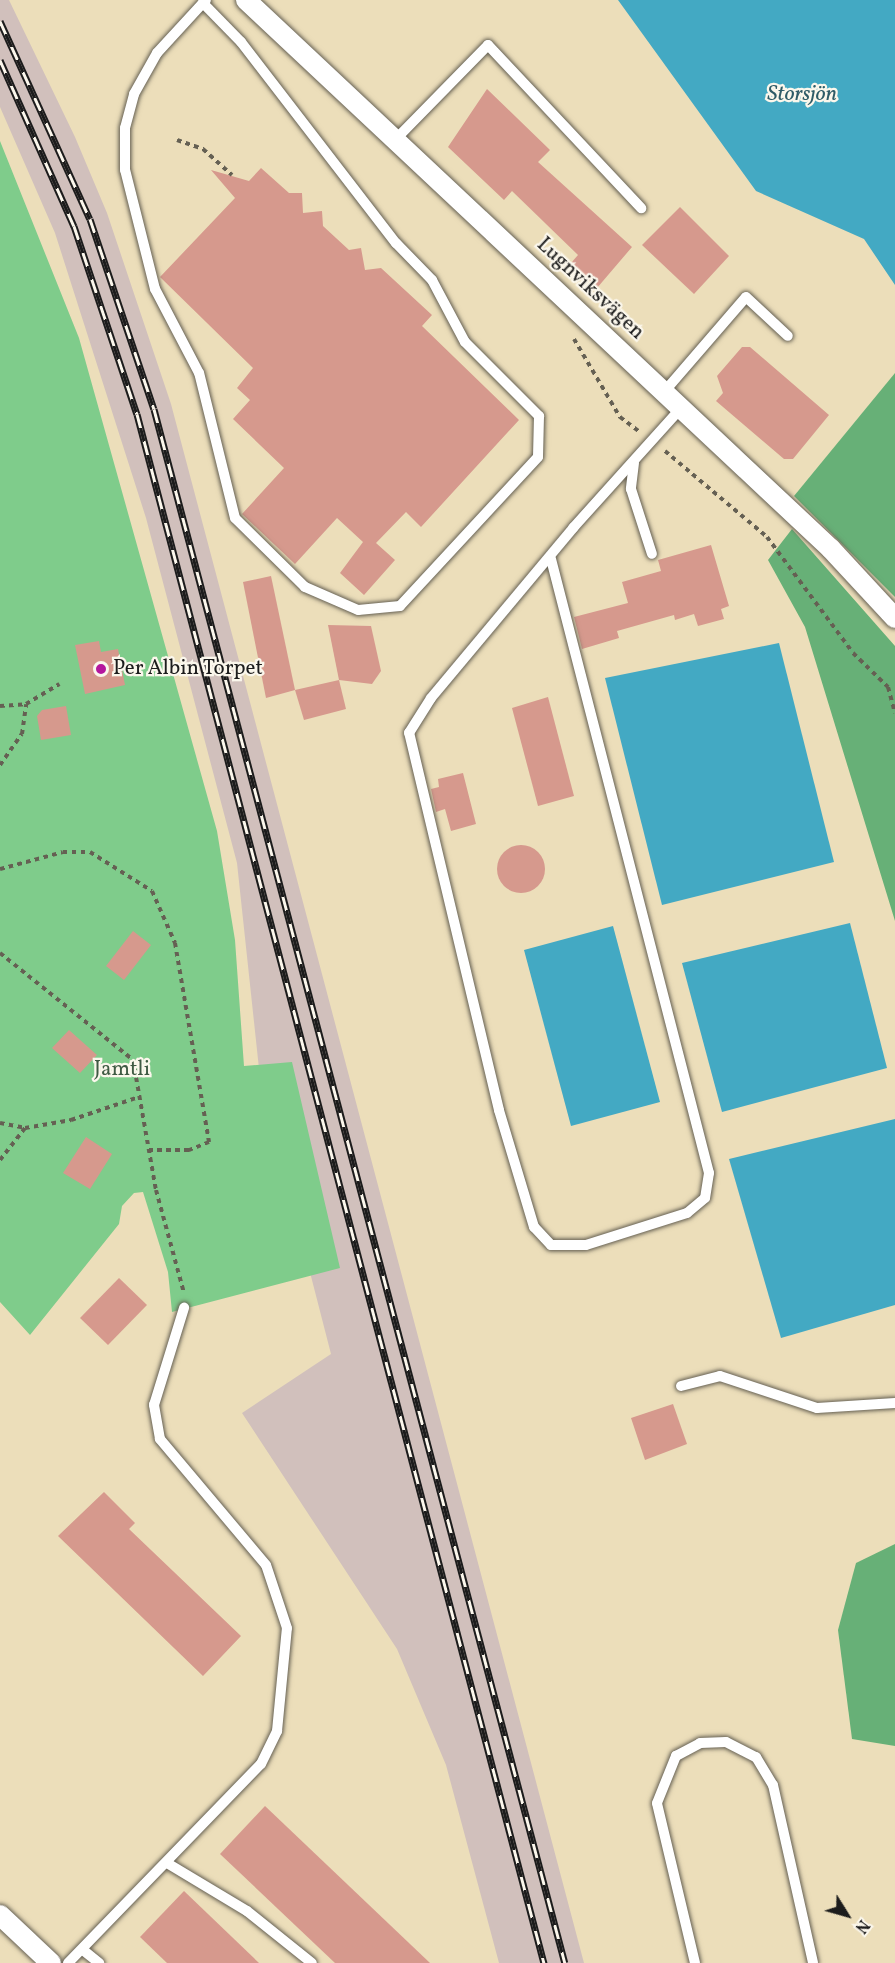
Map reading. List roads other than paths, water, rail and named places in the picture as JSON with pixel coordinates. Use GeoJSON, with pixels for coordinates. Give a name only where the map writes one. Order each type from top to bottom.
{"type":"FeatureCollection","features":[{"type":"Feature","properties":{"kind":"street","name":"Lugnviksvägen"},"geometry":{"type":"LineString","coordinates":[[246,0],[831,549],[895,618]]}},
{"type":"Feature","properties":{"kind":"street"},"geometry":{"type":"LineString","coordinates":[[2,1922],[51,1963]]}},
{"type":"Feature","properties":{"kind":"lane"},"geometry":{"type":"LineString","coordinates":[[204,2],[241,42],[396,243],[432,280],[465,342],[539,416],[538,457],[400,606],[358,610],[305,587],[235,518],[199,373],[155,289],[130,193],[124,128],[134,94],[157,53],[204,2]]}},
{"type":"Feature","properties":{"kind":"lane"},"geometry":{"type":"LineString","coordinates":[[395,140],[488,45],[641,208]]}},
{"type":"Feature","properties":{"kind":"lane"},"geometry":{"type":"LineString","coordinates":[[664,392],[746,297],[788,336]]}},
{"type":"Feature","properties":{"kind":"lane"},"geometry":{"type":"LineString","coordinates":[[551,560],[709,1173],[705,1198],[687,1213],[586,1245],[551,1245],[534,1227],[499,1110],[409,733],[431,698],[681,408]]}},
{"type":"Feature","properties":{"kind":"lane"},"geometry":{"type":"LineString","coordinates":[[634,463],[631,489],[652,554]]}},
{"type":"Feature","properties":{"kind":"lane"},"geometry":{"type":"LineString","coordinates":[[69,1963],[261,1764],[277,1731],[287,1628],[266,1565],[160,1439],[154,1405],[184,1308]]}},
{"type":"Feature","properties":{"kind":"lane"},"geometry":{"type":"LineString","coordinates":[[681,1386],[720,1376],[817,1408],[895,1403]]}},
{"type":"Feature","properties":{"kind":"lane"},"geometry":{"type":"LineString","coordinates":[[695,1963],[657,1803],[676,1756],[700,1743],[726,1742],[756,1757],[773,1785],[813,1963]]}},
{"type":"Feature","properties":{"kind":"lane"},"geometry":{"type":"LineString","coordinates":[[167,1863],[248,1911],[312,1963]]}},
{"type":"Feature","properties":{"kind":"lane"},"geometry":{"type":"LineString","coordinates":[[83,1950],[99,1963]]}},
{"type":"Feature","properties":{"kind":"water","name":"Storsjön"},"geometry":{"type":"Polygon","coordinates":[[[618,0],[895,0],[895,285],[864,239],[756,191],[618,0]]]}},
{"type":"Feature","properties":{"kind":"water"},"geometry":{"type":"Polygon","coordinates":[[[779,643],[834,862],[662,905],[605,678],[779,643]]]}},
{"type":"Feature","properties":{"kind":"water"},"geometry":{"type":"Polygon","coordinates":[[[850,923],[887,1068],[722,1112],[682,963],[850,923]]]}},
{"type":"Feature","properties":{"kind":"water"},"geometry":{"type":"Polygon","coordinates":[[[613,926],[660,1102],[571,1126],[524,950],[613,926]]]}},
{"type":"Feature","properties":{"kind":"water"},"geometry":{"type":"Polygon","coordinates":[[[895,1119],[895,1305],[781,1338],[729,1159],[895,1119]]]}},
{"type":"Feature","properties":{"kind":"railway"},"geometry":{"type":"LineString","coordinates":[[0,21],[90,219],[154,409],[565,1963]]}},
{"type":"Feature","properties":{"kind":"railway"},"geometry":{"type":"LineString","coordinates":[[0,60],[74,226],[137,414],[544,1963]]}},
{"type":"Feature","properties":{"kind":"place","name":"Per Albin Torpet"},"geometry":{"type":"Point","coordinates":[101,669]}},
{"type":"Feature","properties":{"kind":"park label","name":"Jamtli"},"geometry":{"type":"Point","coordinates":[122,1070]}}]}
